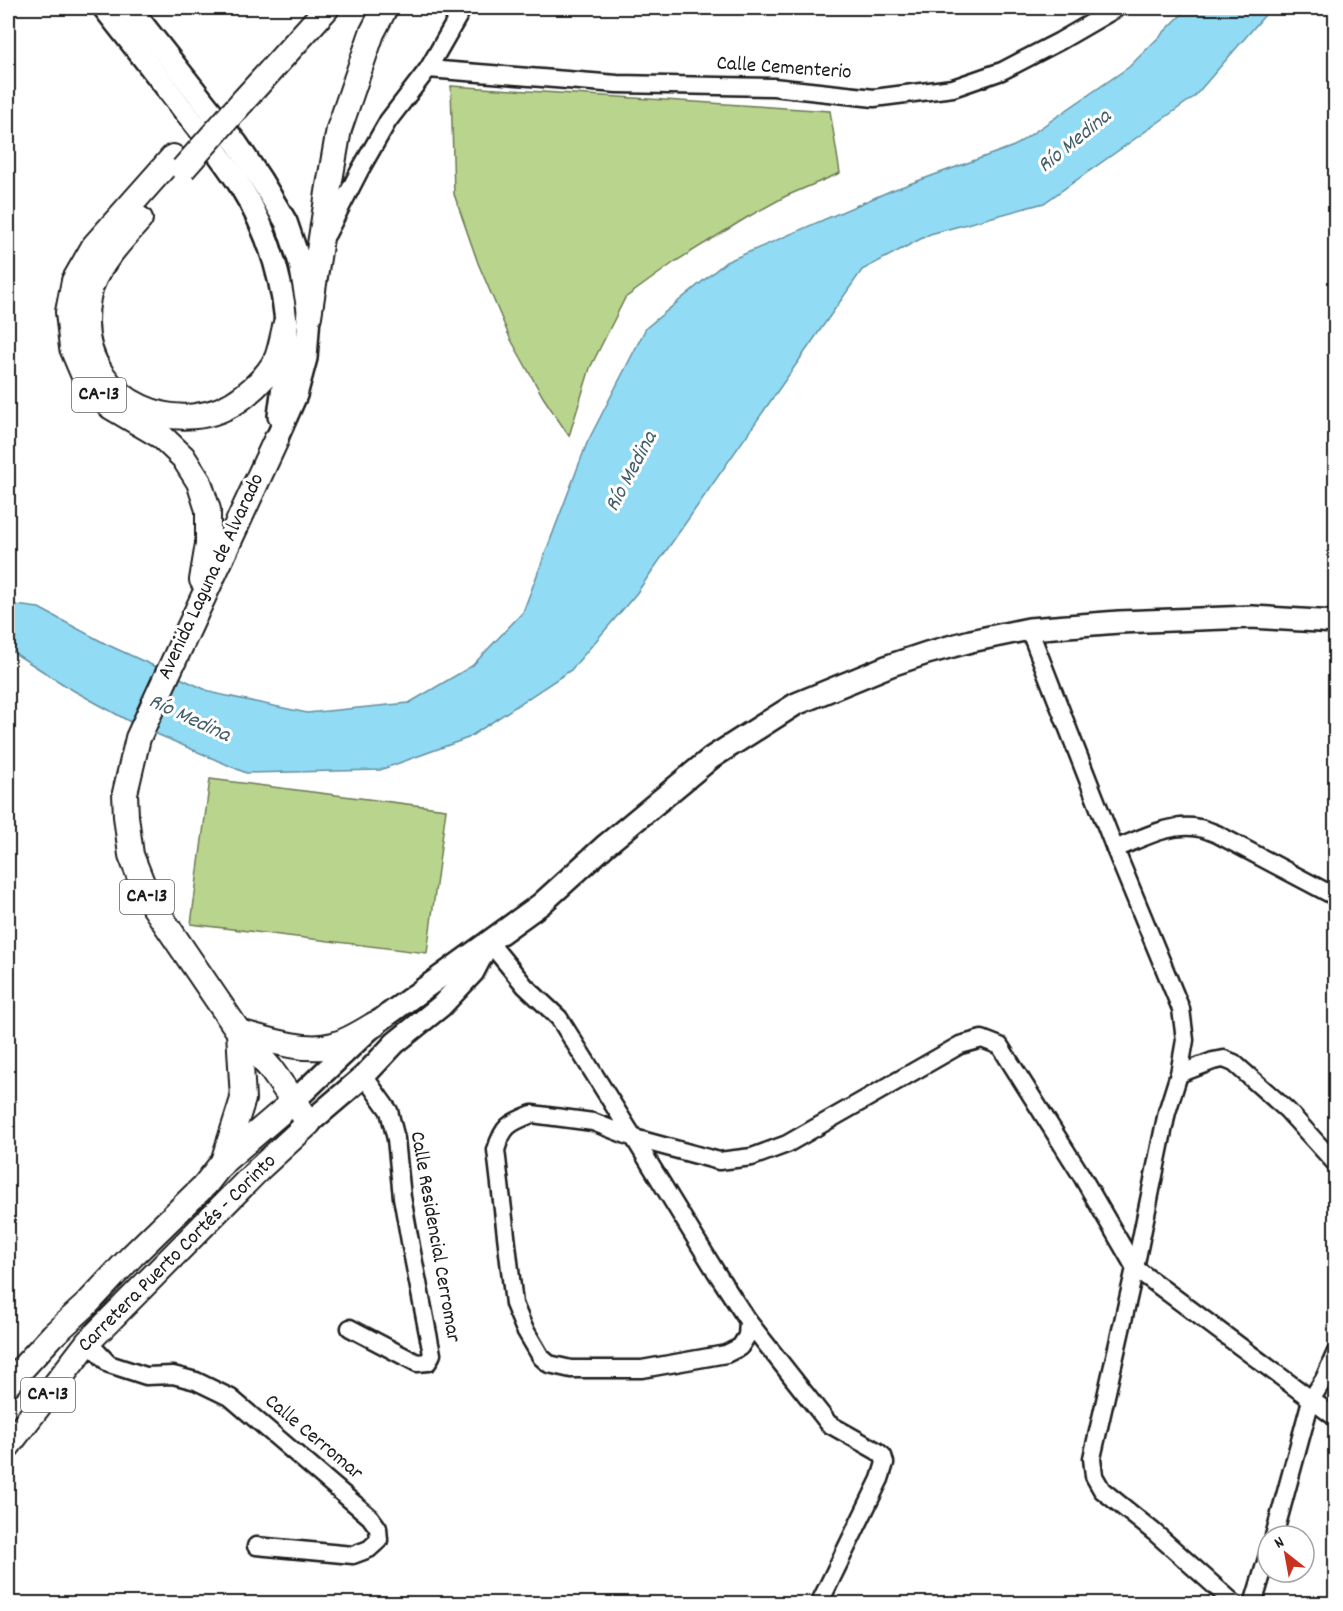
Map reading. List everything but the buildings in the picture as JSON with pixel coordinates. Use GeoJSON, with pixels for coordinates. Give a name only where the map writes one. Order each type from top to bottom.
{"type":"FeatureCollection","features":[{"type":"Feature","properties":{"kind":"highway","name":"CA-13"},"geometry":{"type":"LineString","coordinates":[[238,96],[306,8]]}},
{"type":"Feature","properties":{"kind":"highway","name":"CA-13"},"geometry":{"type":"LineString","coordinates":[[190,625],[203,578],[208,544],[208,510],[199,482],[183,457],[162,437],[111,408],[86,381],[72,348],[68,312],[74,281],[94,246],[178,163],[238,96],[327,8]]}},
{"type":"Feature","properties":{"kind":"highway"},"geometry":{"type":"LineString","coordinates":[[309,316],[339,129],[372,33],[385,8]]}},
{"type":"Feature","properties":{"kind":"highway"},"geometry":{"type":"LineString","coordinates":[[178,163],[94,278],[86,305],[86,333],[93,360],[109,383],[129,402],[155,414],[183,418],[211,414],[236,402],[261,383],[277,358],[286,323]]}},
{"type":"Feature","properties":{"kind":"highway","name":"Avenida Laguna de Alvarado"},"geometry":{"type":"LineString","coordinates":[[276,440],[138,738],[125,793],[126,816],[131,855],[148,898],[239,1032],[270,1068],[309,1123]]}},
{"type":"Feature","properties":{"kind":"highway"},"geometry":{"type":"LineString","coordinates":[[223,1162],[243,1099],[239,1032],[279,1043],[318,1048],[345,1041],[375,1024]]}},
{"type":"Feature","properties":{"kind":"highway","name":"Carretera Puerto Cortés - Corinto"},"geometry":{"type":"LineString","coordinates":[[8,1384],[53,1335],[206,1185],[223,1162],[294,1101]]}},
{"type":"Feature","properties":{"kind":"highway","name":"Carretera Puerto Cortés - Corinto"},"geometry":{"type":"LineString","coordinates":[[8,1446],[88,1342],[260,1168],[309,1123]]}},
{"type":"Feature","properties":{"kind":"main road","name":"Avenida Laguna de Alvarado"},"geometry":{"type":"LineString","coordinates":[[104,8],[221,158],[240,185],[258,218],[272,254],[281,289],[286,323],[286,360],[276,440]]}},
{"type":"Feature","properties":{"kind":"main road","name":"Avenida Laguna de Alvarado"},"geometry":{"type":"LineString","coordinates":[[130,8],[237,144],[261,180],[286,222],[300,263],[309,316],[306,358],[296,395],[276,440]]}},
{"type":"Feature","properties":{"kind":"main road"},"geometry":{"type":"LineString","coordinates":[[294,1101],[375,1024],[541,904],[606,845],[711,758],[796,704],[891,665],[927,653],[1029,629],[1119,622],[1252,617],[1335,622]]}},
{"type":"Feature","properties":{"kind":"main road"},"geometry":{"type":"LineString","coordinates":[[309,1123],[364,1076],[396,1043],[441,1006],[473,972],[489,942]]}},
{"type":"Feature","properties":{"kind":"street"},"geometry":{"type":"LineString","coordinates":[[321,246],[388,121],[428,69],[463,8]]}},
{"type":"Feature","properties":{"kind":"street","name":"Calle Cementerio"},"geometry":{"type":"LineString","coordinates":[[428,69],[617,84],[773,87],[874,98],[953,88],[1002,71],[1117,8]]}},
{"type":"Feature","properties":{"kind":"street"},"geometry":{"type":"LineString","coordinates":[[1029,629],[1115,849],[1181,1009],[1185,1040],[1179,1074],[1167,1112],[1092,1458],[1094,1476],[1102,1490],[1235,1604]]}},
{"type":"Feature","properties":{"kind":"street"},"geometry":{"type":"LineString","coordinates":[[1115,849],[1158,832],[1180,827],[1199,828],[1218,834],[1335,897]]}},
{"type":"Feature","properties":{"kind":"street"},"geometry":{"type":"LineString","coordinates":[[489,942],[525,986],[560,1018],[748,1321],[829,1424],[883,1456],[885,1462],[879,1479],[819,1604]]}},
{"type":"Feature","properties":{"kind":"street"},"geometry":{"type":"LineString","coordinates":[[748,1321],[747,1336],[740,1347],[726,1354],[642,1369],[571,1369],[549,1364],[541,1357],[524,1328],[514,1304],[496,1150],[501,1134],[514,1121],[532,1114],[592,1122],[634,1138],[719,1161],[752,1157],[787,1144],[960,1045],[982,1039],[1000,1046],[1080,1173],[1135,1268],[1335,1418]]}},
{"type":"Feature","properties":{"kind":"street"},"geometry":{"type":"LineString","coordinates":[[1179,1074],[1213,1060],[1224,1059],[1234,1063],[1287,1110],[1335,1164]]}},
{"type":"Feature","properties":{"kind":"street","name":"Calle Residencial Cerromar"},"geometry":{"type":"LineString","coordinates":[[350,1328],[417,1363],[428,1362],[432,1354],[402,1197],[396,1139],[388,1111],[364,1076]]}},
{"type":"Feature","properties":{"kind":"street","name":"Calle Cerromar"},"geometry":{"type":"LineString","coordinates":[[88,1342],[109,1364],[146,1376],[173,1375],[196,1381],[231,1398],[370,1516],[378,1528],[379,1540],[369,1549],[353,1555],[256,1546]]}},
{"type":"Feature","properties":{"kind":"street"},"geometry":{"type":"LineString","coordinates":[[1277,1524],[1311,1400],[1324,1379],[1335,1352]]}},
{"type":"Feature","properties":{"kind":"street"},"geometry":{"type":"LineString","coordinates":[[1253,1604],[1259,1584]]}},
{"type":"Feature","properties":{"kind":"green space"},"geometry":{"type":"Polygon","coordinates":[[[451,86],[830,111],[840,173],[786,196],[746,218],[676,261],[625,298],[590,368],[569,436],[543,397],[510,338],[478,263],[454,194],[451,86]]]}},
{"type":"Feature","properties":{"kind":"green space"},"geometry":{"type":"Polygon","coordinates":[[[210,779],[446,809],[427,953],[191,924],[210,779]]]}},
{"type":"Feature","properties":{"kind":"water","name":"Río Medina"},"geometry":{"type":"Polygon","coordinates":[[[1188,8],[1271,8],[1194,97],[1044,203],[930,234],[862,270],[636,594],[571,670],[468,738],[380,770],[246,773],[134,724],[69,688],[8,649],[8,604],[39,608],[108,645],[213,693],[307,713],[409,703],[472,666],[523,612],[587,443],[646,328],[726,262],[890,191],[1014,146],[1129,67],[1188,8]]]}}]}
